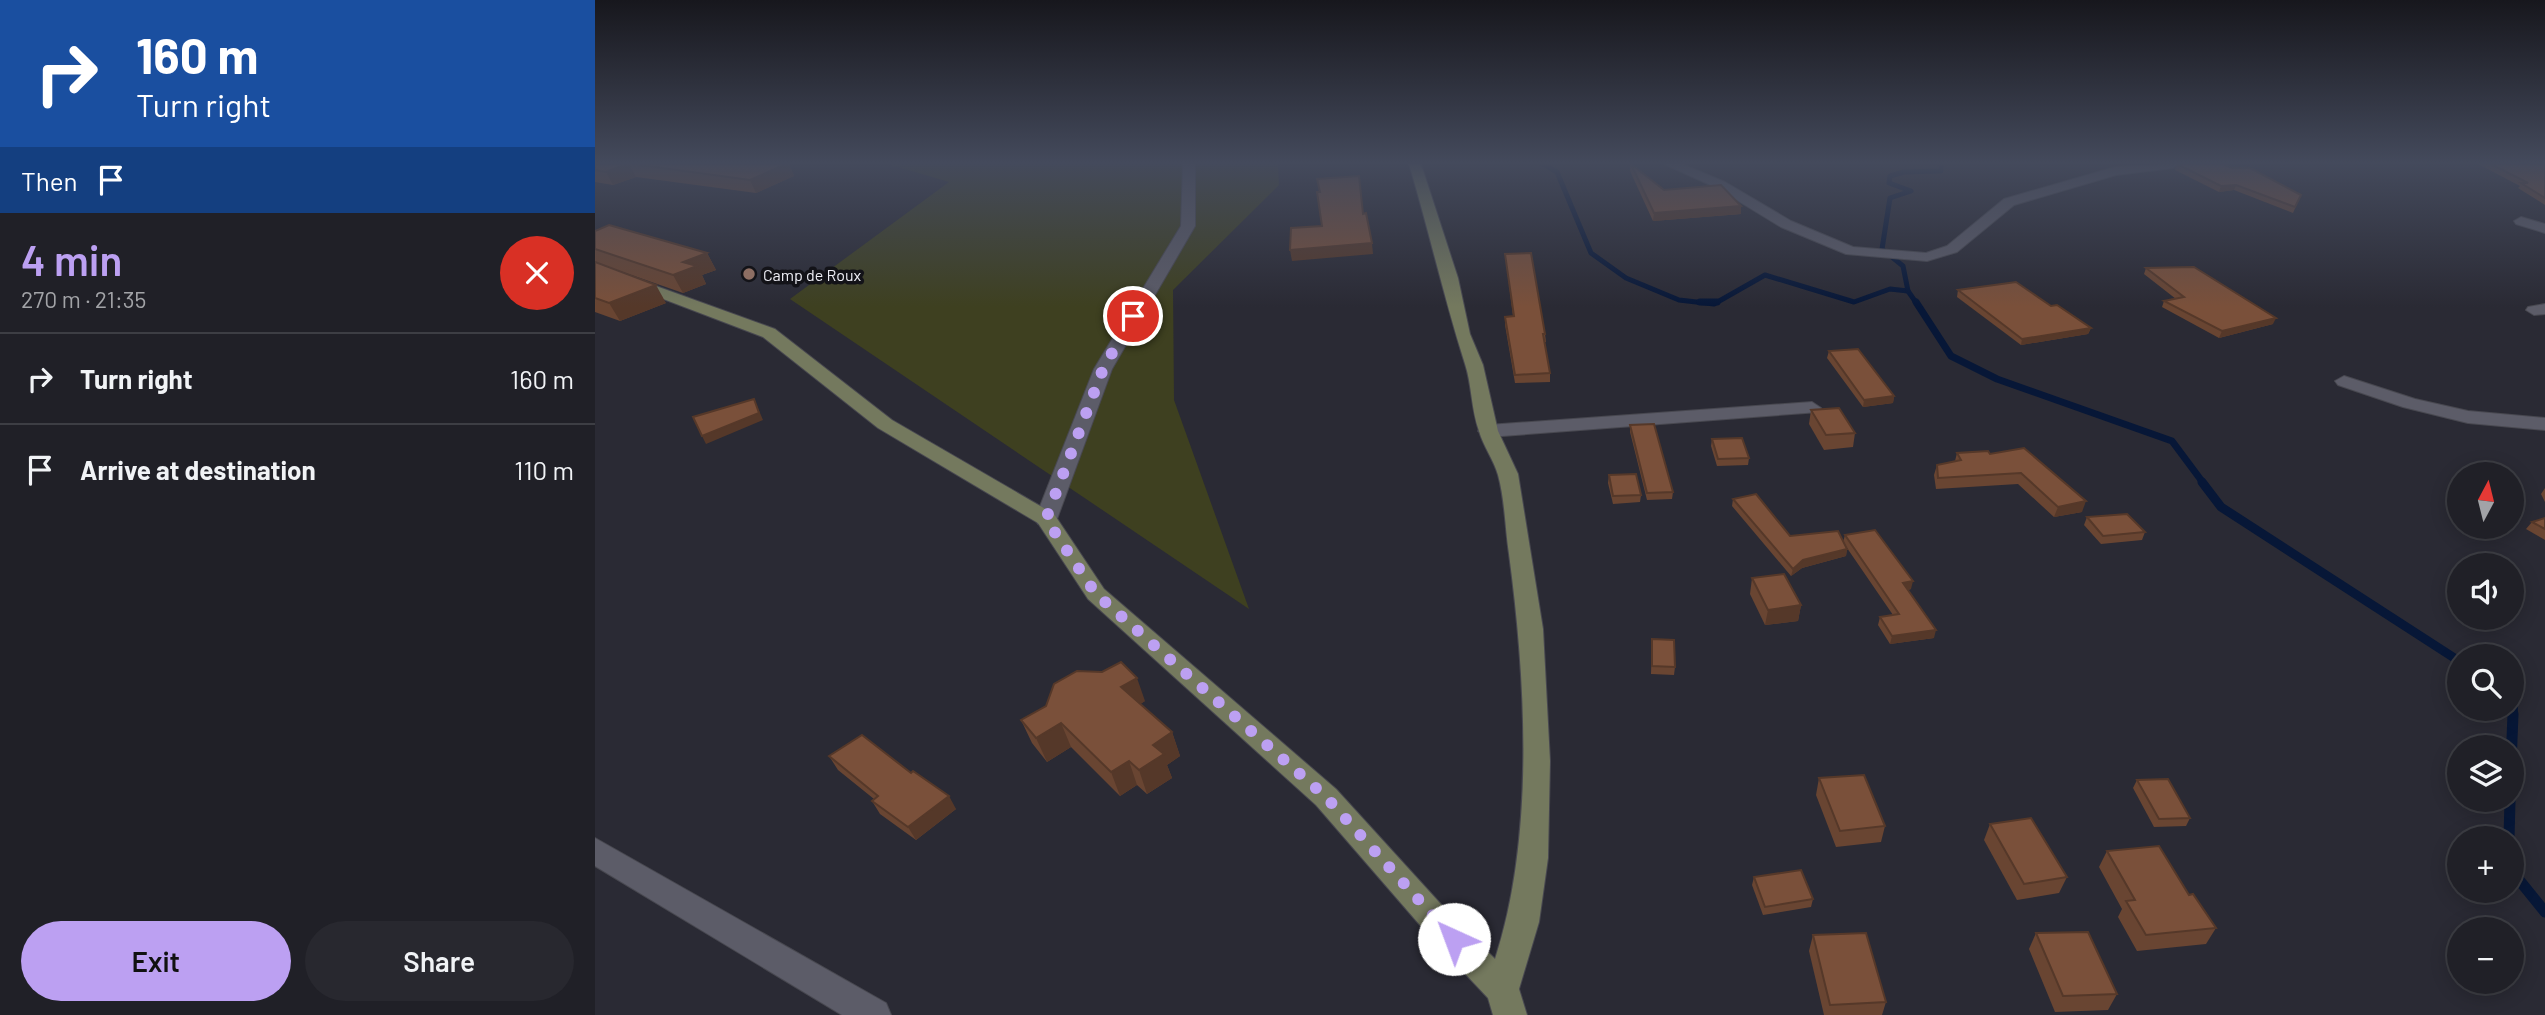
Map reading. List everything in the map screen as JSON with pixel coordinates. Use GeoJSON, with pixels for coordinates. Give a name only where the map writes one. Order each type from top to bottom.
{"type":"FeatureCollection","features":[{"type":"Feature","properties":{"kind":"street"},"geometry":{"type":"LineString","coordinates":[[1046,519],[1103,369],[1188,226],[1188,211]]}},
{"type":"Feature","properties":{"kind":"street"},"geometry":{"type":"LineString","coordinates":[[1430,211],[1450,278],[1462,334],[1474,365],[1488,430],[1508,474],[1531,629],[1536,761],[1533,858],[1523,922],[1502,989]]}},
{"type":"Feature","properties":{"kind":"street"},"geometry":{"type":"LineString","coordinates":[[1765,211],[1786,224],[1851,251],[1927,257],[1952,249],[1998,211]]}},
{"type":"Feature","properties":{"kind":"street"},"geometry":{"type":"LineString","coordinates":[[2545,222],[2521,221],[2545,229]]}},
{"type":"Feature","properties":{"kind":"street"},"geometry":{"type":"LineString","coordinates":[[595,268],[769,333],[885,424],[1046,519],[1096,594],[1326,797],[1437,922],[1502,989],[1510,1015]]}},
{"type":"Feature","properties":{"kind":"street"},"geometry":{"type":"LineString","coordinates":[[2344,381],[2409,403],[2468,417],[2545,424]]}},
{"type":"Feature","properties":{"kind":"street"},"geometry":{"type":"LineString","coordinates":[[1488,430],[1812,408]]}},
{"type":"Feature","properties":{"kind":"street"},"geometry":{"type":"LineString","coordinates":[[595,851],[874,1015]]}},
{"type":"Feature","properties":{"kind":"green space"},"geometry":{"type":"Polygon","coordinates":[[[909,211],[1252,211],[1173,290],[1174,400],[1249,609],[790,299],[909,211]]]}},
{"type":"Feature","properties":{"kind":"building"},"geometry":{"type":"Polygon","coordinates":[[[1320,211],[1363,211],[1363,214],[1366,213],[1372,243],[1290,250],[1291,228],[1322,226],[1320,211]]]}},
{"type":"Feature","properties":{"kind":"building"},"geometry":{"type":"Polygon","coordinates":[[[609,225],[707,253],[683,262],[697,266],[673,275],[595,249],[595,231],[609,225]]]}},
{"type":"Feature","properties":{"kind":"building"},"geometry":{"type":"Polygon","coordinates":[[[1531,253],[1550,373],[1515,375],[1505,317],[1514,316],[1505,254],[1531,253]]]}},
{"type":"Feature","properties":{"kind":"building"},"geometry":{"type":"Polygon","coordinates":[[[595,262],[656,285],[609,303],[595,298],[595,262]]]}},
{"type":"Feature","properties":{"kind":"building"},"geometry":{"type":"Polygon","coordinates":[[[2194,267],[2276,318],[2222,331],[2164,301],[2184,297],[2146,268],[2194,267]]]}},
{"type":"Feature","properties":{"kind":"building"},"geometry":{"type":"Polygon","coordinates":[[[2016,282],[2051,306],[2057,305],[2091,328],[2022,339],[1958,290],[2016,282]]]}},
{"type":"Feature","properties":{"kind":"building"},"geometry":{"type":"Polygon","coordinates":[[[1858,349],[1894,396],[1864,400],[1829,351],[1858,349]]]}},
{"type":"Feature","properties":{"kind":"building"},"geometry":{"type":"Polygon","coordinates":[[[754,399],[759,413],[702,436],[693,417],[754,399]]]}},
{"type":"Feature","properties":{"kind":"building"},"geometry":{"type":"Polygon","coordinates":[[[1839,408],[1855,433],[1826,435],[1811,410],[1839,408]]]}},
{"type":"Feature","properties":{"kind":"building"},"geometry":{"type":"Polygon","coordinates":[[[1654,424],[1673,492],[1647,493],[1630,425],[1654,424]]]}},
{"type":"Feature","properties":{"kind":"building"},"geometry":{"type":"Polygon","coordinates":[[[1742,438],[1749,458],[1718,459],[1712,439],[1742,438]]]}},
{"type":"Feature","properties":{"kind":"building"},"geometry":{"type":"Polygon","coordinates":[[[2024,448],[2086,501],[2058,507],[2021,473],[1938,478],[1937,465],[1961,460],[1957,453],[1988,451],[1990,454],[2024,448]]]}},
{"type":"Feature","properties":{"kind":"building"},"geometry":{"type":"Polygon","coordinates":[[[1636,474],[1641,495],[1613,496],[1609,475],[1636,474]]]}},
{"type":"Feature","properties":{"kind":"building"},"geometry":{"type":"Polygon","coordinates":[[[1756,494],[1790,536],[1838,531],[1847,549],[1803,560],[1793,569],[1733,499],[1756,494]]]}},
{"type":"Feature","properties":{"kind":"building"},"geometry":{"type":"Polygon","coordinates":[[[2127,514],[2145,532],[2103,536],[2087,517],[2127,514]]]}},
{"type":"Feature","properties":{"kind":"building"},"geometry":{"type":"Polygon","coordinates":[[[2545,518],[2545,529],[2532,522],[2545,518]]]}},
{"type":"Feature","properties":{"kind":"building"},"geometry":{"type":"Polygon","coordinates":[[[1875,530],[1913,581],[1903,583],[1936,630],[1892,636],[1880,617],[1899,614],[1845,535],[1875,530]]]}},
{"type":"Feature","properties":{"kind":"building"},"geometry":{"type":"Polygon","coordinates":[[[1784,574],[1801,605],[1768,610],[1752,578],[1784,574]]]}},
{"type":"Feature","properties":{"kind":"building"},"geometry":{"type":"Polygon","coordinates":[[[1652,639],[1674,640],[1675,667],[1652,666],[1652,639]]]}},
{"type":"Feature","properties":{"kind":"building"},"geometry":{"type":"Polygon","coordinates":[[[1121,662],[1137,678],[1121,687],[1172,732],[1153,745],[1164,754],[1139,770],[1129,761],[1111,772],[1061,723],[1036,738],[1021,720],[1046,706],[1054,684],[1077,671],[1102,672],[1121,662]]]}},
{"type":"Feature","properties":{"kind":"building"},"geometry":{"type":"Polygon","coordinates":[[[862,735],[911,773],[913,771],[949,796],[908,827],[872,801],[878,796],[829,756],[862,735]]]}},
{"type":"Feature","properties":{"kind":"building"},"geometry":{"type":"Polygon","coordinates":[[[1864,775],[1885,826],[1840,831],[1819,778],[1864,775]]]}},
{"type":"Feature","properties":{"kind":"building"},"geometry":{"type":"Polygon","coordinates":[[[2168,779],[2190,818],[2159,819],[2137,780],[2168,779]]]}},
{"type":"Feature","properties":{"kind":"building"},"geometry":{"type":"Polygon","coordinates":[[[2031,818],[2067,877],[2024,884],[1990,824],[2031,818]]]}},
{"type":"Feature","properties":{"kind":"building"},"geometry":{"type":"Polygon","coordinates":[[[2159,846],[2189,895],[2193,894],[2216,928],[2146,935],[2126,901],[2135,900],[2107,851],[2159,846]]]}},
{"type":"Feature","properties":{"kind":"building"},"geometry":{"type":"Polygon","coordinates":[[[1801,870],[1813,899],[1765,907],[1754,877],[1801,870]]]}},
{"type":"Feature","properties":{"kind":"building"},"geometry":{"type":"Polygon","coordinates":[[[2088,932],[2117,994],[2063,996],[2036,933],[2088,932]]]}},
{"type":"Feature","properties":{"kind":"building"},"geometry":{"type":"Polygon","coordinates":[[[1866,933],[1886,1002],[1830,1005],[1813,935],[1866,933]]]}},
{"type":"Feature","properties":{"kind":"waterway"},"geometry":{"type":"LineString","coordinates":[[1574,211],[1591,253],[1626,278],[1679,300],[1714,304],[1765,275],[1854,302],[1890,289],[1908,291]]}},
{"type":"Feature","properties":{"kind":"waterway"},"geometry":{"type":"LineString","coordinates":[[1888,211],[1882,249],[1903,266],[1908,291]]}},
{"type":"Feature","properties":{"kind":"waterway"},"geometry":{"type":"LineString","coordinates":[[1908,291],[1917,304]]}},
{"type":"Feature","properties":{"kind":"waterway"},"geometry":{"type":"LineString","coordinates":[[1700,302],[1717,302]]}},
{"type":"Feature","properties":{"kind":"waterway"},"geometry":{"type":"LineString","coordinates":[[1916,302],[1951,356],[1997,379],[2172,441],[2204,484]]}},
{"type":"Feature","properties":{"kind":"waterway"},"geometry":{"type":"LineString","coordinates":[[2202,482],[2221,507],[2447,653]]}},
{"type":"Feature","properties":{"kind":"waterway"},"geometry":{"type":"LineString","coordinates":[[2512,735],[2513,721]]}},
{"type":"Feature","properties":{"kind":"waterway"},"geometry":{"type":"LineString","coordinates":[[2509,826],[2510,812]]}},
{"type":"Feature","properties":{"kind":"waterway"},"geometry":{"type":"LineString","coordinates":[[2524,886],[2545,912]]}},
{"type":"Feature","properties":{"kind":"place","name":"Camp de Roux"},"geometry":{"type":"Point","coordinates":[749,274]}},
{"type":"Feature","properties":{"kind":"route"},"geometry":{"type":"LineString","coordinates":[[1133,316],[1103,369],[1046,519],[1096,594],[1326,797],[1454,939]]}}]}
